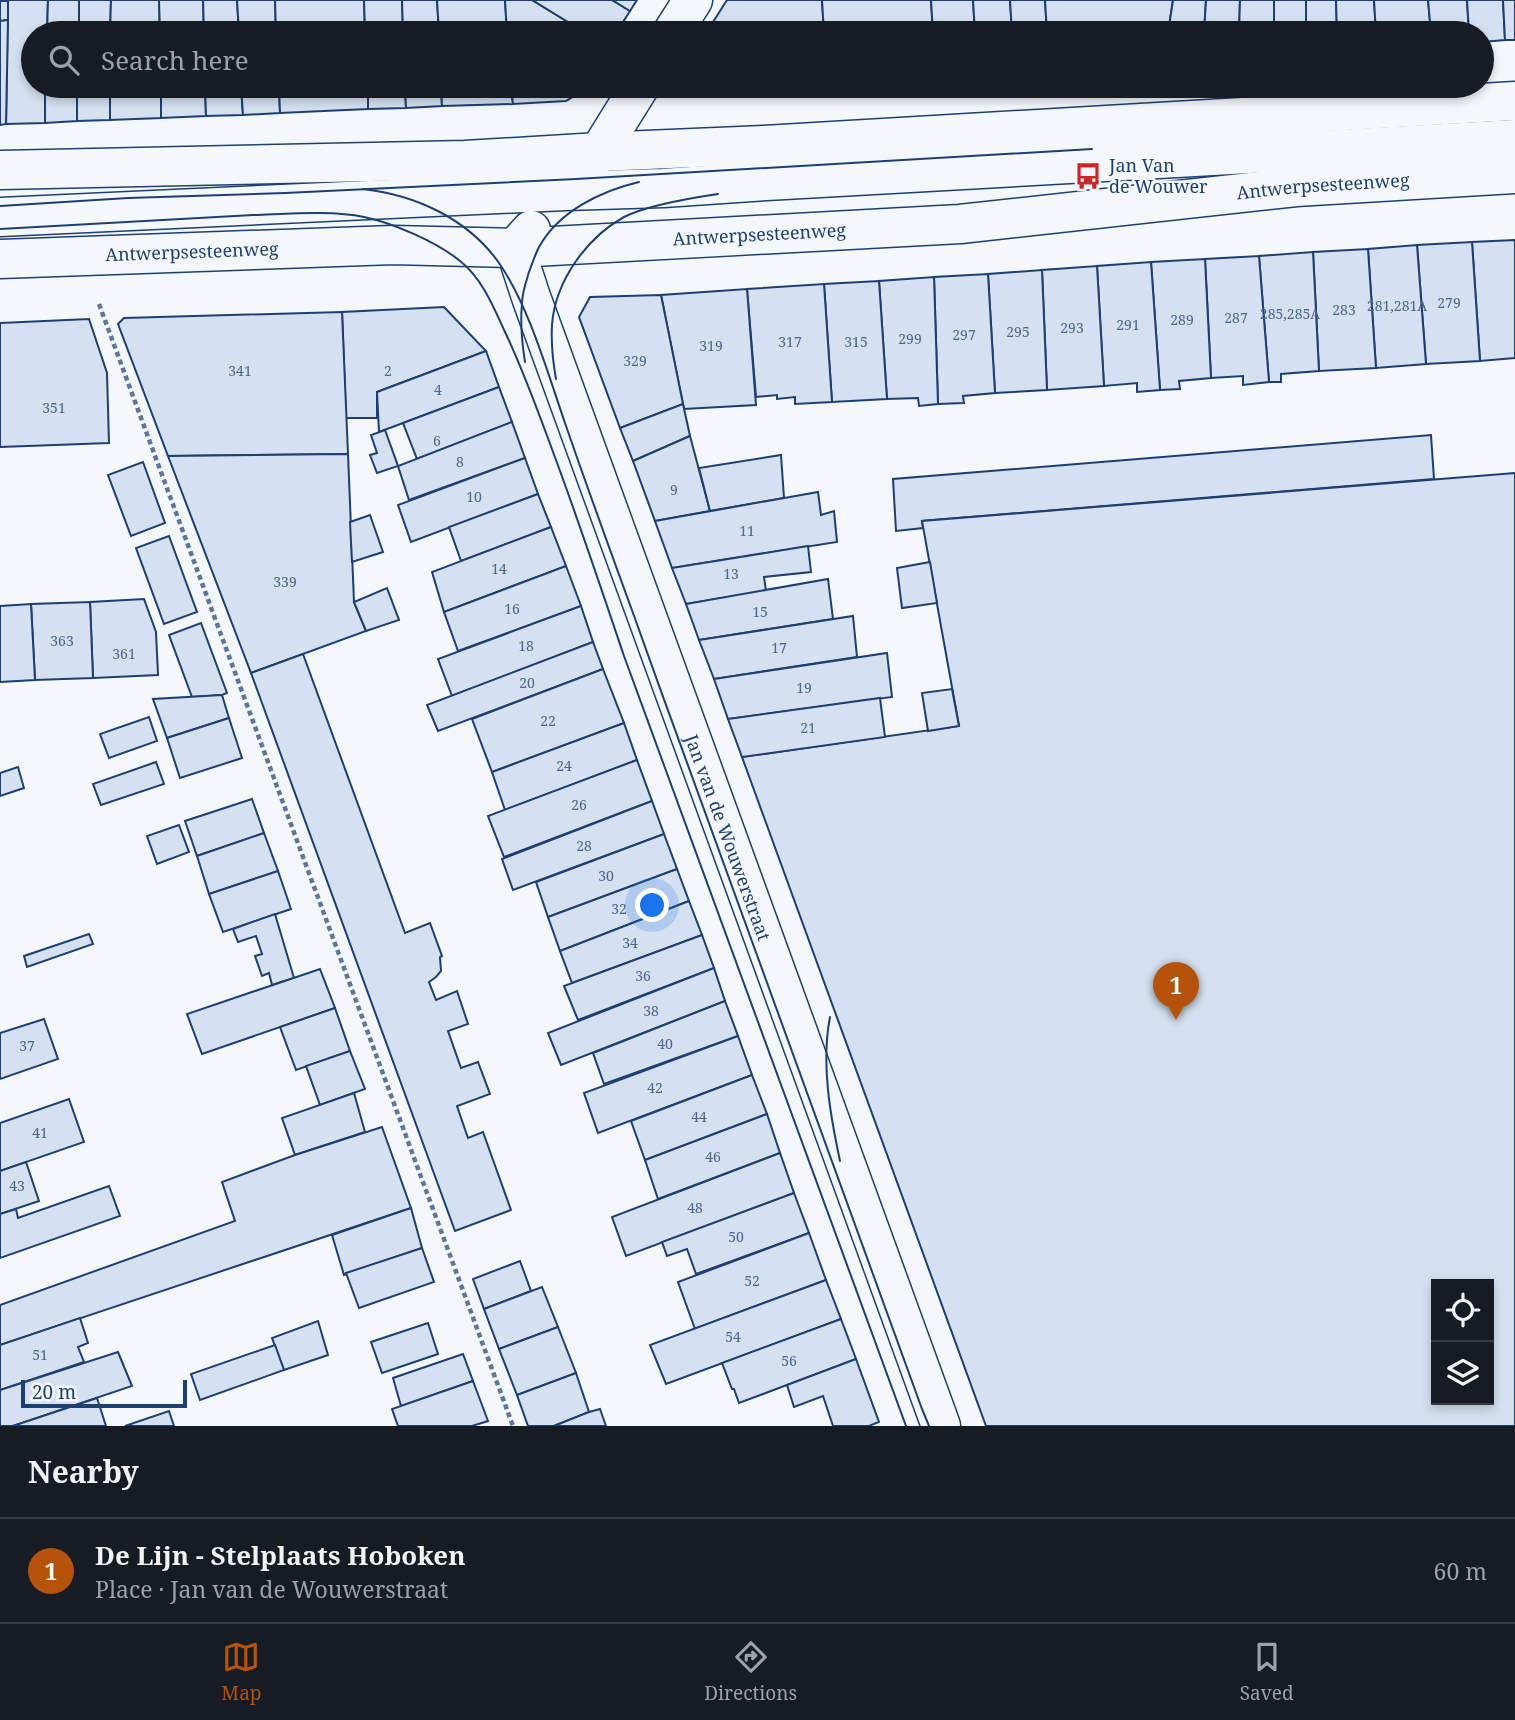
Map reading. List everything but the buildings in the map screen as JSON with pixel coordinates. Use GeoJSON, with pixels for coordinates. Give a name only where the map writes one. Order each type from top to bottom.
{"type":"FeatureCollection","features":[{"type":"Feature","properties":{"kind":"street"},"geometry":{"type":"LineString","coordinates":[[680,21],[693,0]]}},
{"type":"Feature","properties":{"kind":"street"},"geometry":{"type":"LineString","coordinates":[[515,248],[599,152],[633,98]]}},
{"type":"Feature","properties":{"kind":"street"},"geometry":{"type":"LineString","coordinates":[[0,170],[466,160],[1515,101]]}},
{"type":"Feature","properties":{"kind":"street"},"geometry":{"type":"LineString","coordinates":[[0,217],[663,188],[1515,139]]}},
{"type":"Feature","properties":{"kind":"street","name":"Antwerpsesteenweg"},"geometry":{"type":"LineString","coordinates":[[0,259],[393,245],[515,248],[960,224],[1296,187],[1515,174]]}},
{"type":"Feature","properties":{"kind":"street","name":"Jan van de Wouwerstraat"},"geometry":{"type":"LineString","coordinates":[[515,248],[941,1426]]}},
{"type":"Feature","properties":{"kind":"path"},"geometry":{"type":"LineString","coordinates":[[82,256],[513,1426]]}},
{"type":"Feature","properties":{"kind":"tram line"},"geometry":{"type":"LineString","coordinates":[[0,206],[576,179],[1092,149]]}},
{"type":"Feature","properties":{"kind":"tram line"},"geometry":{"type":"LineString","coordinates":[[525,362],[521,326],[523,296],[529,272],[547,234],[582,204],[639,182]]}},
{"type":"Feature","properties":{"kind":"tram line"},"geometry":{"type":"LineString","coordinates":[[363,189],[421,203],[456,222],[486,247],[499,263],[520,299],[929,1426]]}},
{"type":"Feature","properties":{"kind":"tram line"},"geometry":{"type":"LineString","coordinates":[[556,379],[552,338],[554,309],[566,277],[585,249],[624,217],[670,202],[718,194]]}},
{"type":"Feature","properties":{"kind":"tram line"},"geometry":{"type":"LineString","coordinates":[[0,229],[280,214],[351,215],[388,224],[427,240],[460,261],[475,276],[496,313],[538,412],[624,656],[906,1426]]}},
{"type":"Feature","properties":{"kind":"tram line"},"geometry":{"type":"LineString","coordinates":[[830,1017],[827,1070],[830,1107],[840,1161]]}},
{"type":"Feature","properties":{"kind":"place","name":"Jan Van de Wouwer"},"geometry":{"type":"Point","coordinates":[1088,176]}},
{"type":"Feature","properties":{"kind":"place","name":"De Lijn - Stelplaats Hoboken"},"geometry":{"type":"Point","coordinates":[1176,1020]}}]}
